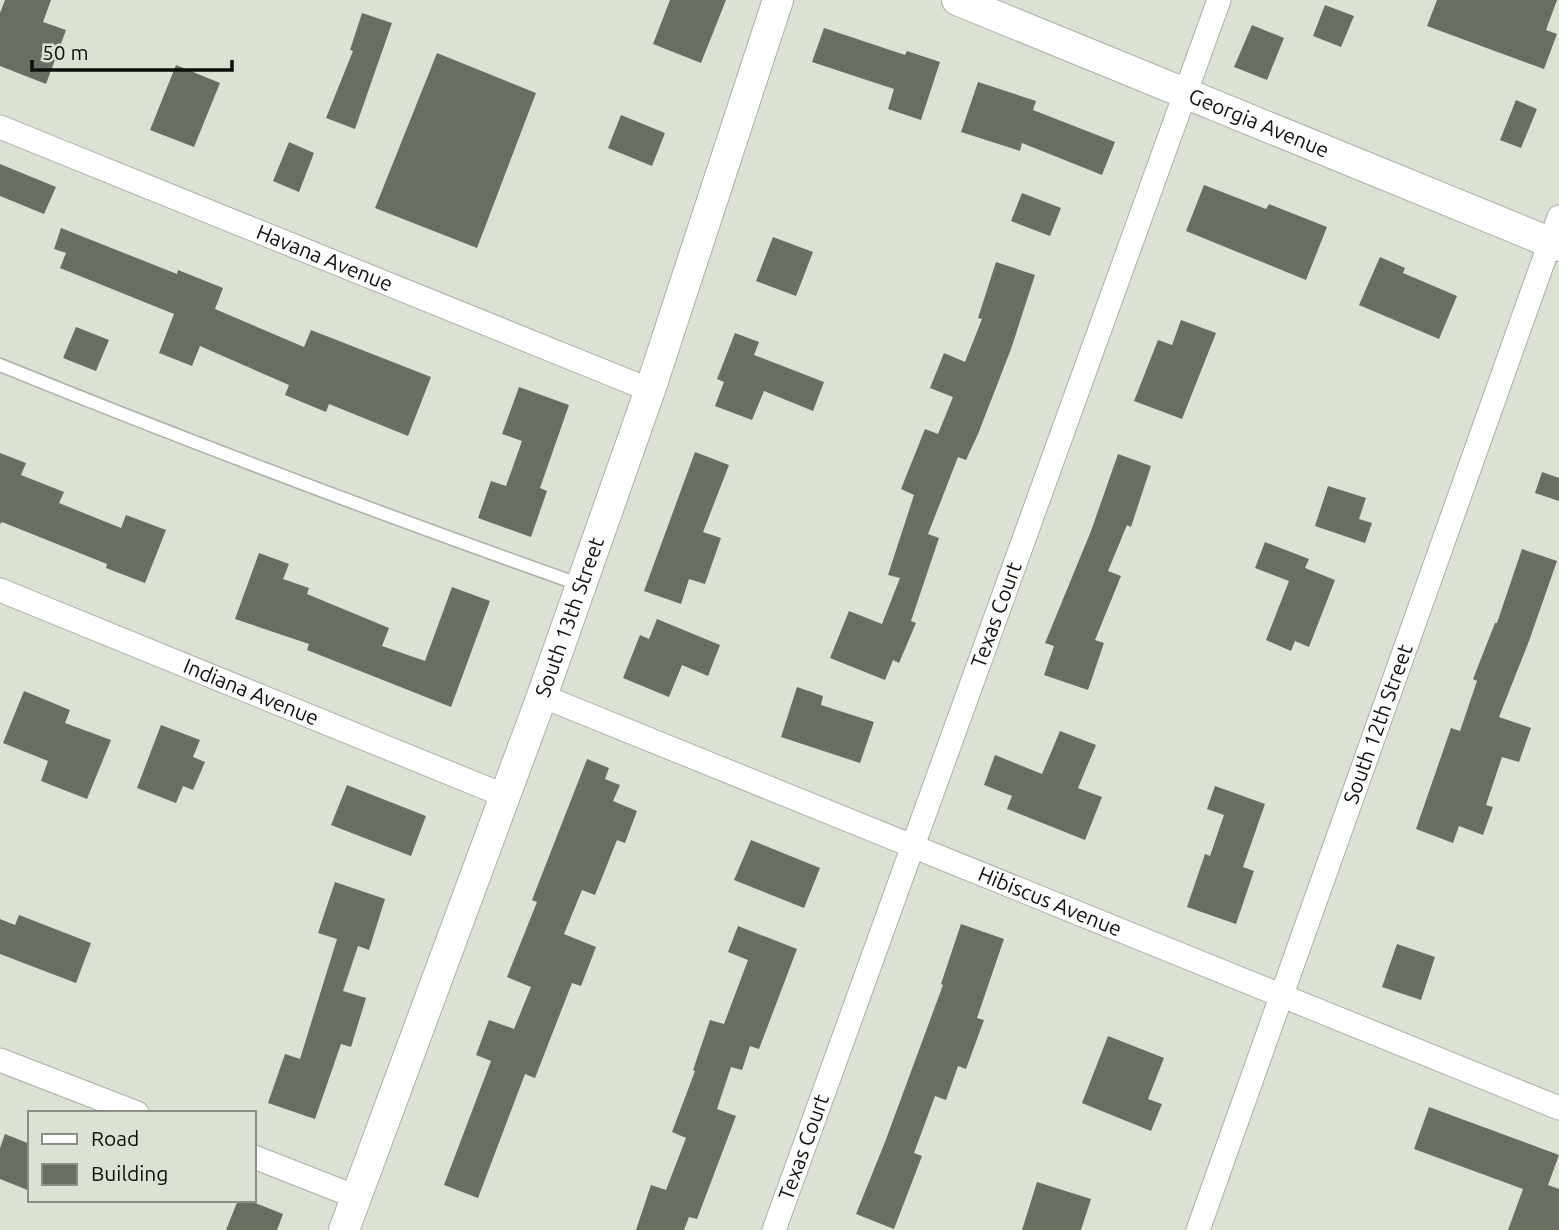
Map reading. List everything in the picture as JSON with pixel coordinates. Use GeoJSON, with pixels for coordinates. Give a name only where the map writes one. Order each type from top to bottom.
{"type":"FeatureCollection","features":[{"type":"Feature","properties":{"kind":"street","name":"South 13th Street"},"geometry":{"type":"LineString","coordinates":[[344,1230],[542,696],[650,390],[778,0]]}},
{"type":"Feature","properties":{"kind":"street","name":"Georgia Avenue"},"geometry":{"type":"LineString","coordinates":[[957,0],[1184,93],[1556,235]]}},
{"type":"Feature","properties":{"kind":"street","name":"Texas Court"},"geometry":{"type":"LineString","coordinates":[[774,1230],[1219,0]]}},
{"type":"Feature","properties":{"kind":"street","name":"Havana Avenue"},"geometry":{"type":"LineString","coordinates":[[0,127],[650,390]]}},
{"type":"Feature","properties":{"kind":"street","name":"South 12th Street"},"geometry":{"type":"LineString","coordinates":[[1198,1230],[1556,235]]}},
{"type":"Feature","properties":{"kind":"street","name":"Indiana Avenue"},"geometry":{"type":"LineString","coordinates":[[0,590],[503,796]]}},
{"type":"Feature","properties":{"kind":"street","name":"Hibiscus Avenue"},"geometry":{"type":"LineString","coordinates":[[542,696],[1559,1108]]}},
{"type":"Feature","properties":{"kind":"street"},"geometry":{"type":"LineString","coordinates":[[0,1060],[132,1111]]}},
{"type":"Feature","properties":{"kind":"street"},"geometry":{"type":"LineString","coordinates":[[256,1158],[356,1197]]}},
{"type":"Feature","properties":{"kind":"lane"},"geometry":{"type":"LineString","coordinates":[[0,365],[110,410],[581,585]]}},
{"type":"Feature","properties":{"kind":"building"},"geometry":{"type":"Polygon","coordinates":[[[5,0],[51,0],[43,22],[66,30],[46,84],[0,66],[0,13],[5,0]]]}},
{"type":"Feature","properties":{"kind":"building"},"geometry":{"type":"Polygon","coordinates":[[[670,0],[726,0],[701,63],[653,44],[670,0]]]}},
{"type":"Feature","properties":{"kind":"building"},"geometry":{"type":"Polygon","coordinates":[[[1437,0],[1557,0],[1546,30],[1557,34],[1544,69],[1427,26],[1437,0]]]}},
{"type":"Feature","properties":{"kind":"building"},"geometry":{"type":"Polygon","coordinates":[[[1325,5],[1354,16],[1341,47],[1313,36],[1325,5]]]}},
{"type":"Feature","properties":{"kind":"building"},"geometry":{"type":"Polygon","coordinates":[[[362,13],[392,23],[355,129],[326,118],[353,51],[350,50],[362,13]]]}},
{"type":"Feature","properties":{"kind":"building"},"geometry":{"type":"Polygon","coordinates":[[[1252,25],[1284,38],[1267,80],[1234,67],[1252,25]]]}},
{"type":"Feature","properties":{"kind":"building"},"geometry":{"type":"Polygon","coordinates":[[[824,28],[905,55],[907,51],[940,62],[921,120],[888,109],[894,89],[812,62],[824,28]]]}},
{"type":"Feature","properties":{"kind":"building"},"geometry":{"type":"Polygon","coordinates":[[[437,53],[536,93],[477,248],[375,208],[437,53]]]}},
{"type":"Feature","properties":{"kind":"building"},"geometry":{"type":"Polygon","coordinates":[[[176,65],[220,83],[194,147],[150,130],[176,65]]]}},
{"type":"Feature","properties":{"kind":"building"},"geometry":{"type":"Polygon","coordinates":[[[978,82],[1036,101],[1033,110],[1115,142],[1102,175],[1022,143],[1020,151],[961,132],[978,82]]]}},
{"type":"Feature","properties":{"kind":"building"},"geometry":{"type":"Polygon","coordinates":[[[1516,100],[1537,109],[1521,148],[1500,140],[1516,100]]]}},
{"type":"Feature","properties":{"kind":"building"},"geometry":{"type":"Polygon","coordinates":[[[621,115],[665,133],[652,166],[608,148],[621,115]]]}},
{"type":"Feature","properties":{"kind":"building"},"geometry":{"type":"Polygon","coordinates":[[[289,142],[314,153],[299,192],[273,181],[289,142]]]}},
{"type":"Feature","properties":{"kind":"building"},"geometry":{"type":"Polygon","coordinates":[[[0,164],[56,187],[44,214],[0,196],[0,164]]]}},
{"type":"Feature","properties":{"kind":"building"},"geometry":{"type":"Polygon","coordinates":[[[1204,185],[1266,209],[1269,204],[1327,227],[1306,280],[1186,231],[1204,185]]]}},
{"type":"Feature","properties":{"kind":"building"},"geometry":{"type":"Polygon","coordinates":[[[1022,193],[1061,208],[1050,236],[1011,221],[1022,193]]]}},
{"type":"Feature","properties":{"kind":"building"},"geometry":{"type":"Polygon","coordinates":[[[61,228],[177,274],[178,270],[223,288],[215,309],[304,347],[311,330],[431,377],[408,436],[329,404],[326,412],[285,395],[289,385],[200,346],[192,366],[159,353],[174,314],[60,268],[66,253],[54,249],[61,228]]]}},
{"type":"Feature","properties":{"kind":"building"},"geometry":{"type":"Polygon","coordinates":[[[773,237],[813,252],[796,296],[756,281],[773,237]]]}},
{"type":"Feature","properties":{"kind":"building"},"geometry":{"type":"Polygon","coordinates":[[[1380,257],[1405,268],[1403,273],[1457,296],[1439,339],[1359,305],[1380,257]]]}},
{"type":"Feature","properties":{"kind":"building"},"geometry":{"type":"Polygon","coordinates":[[[996,262],[1035,275],[1011,349],[978,434],[966,460],[958,457],[928,534],[939,538],[911,621],[916,623],[899,663],[893,660],[885,680],[830,658],[849,611],[882,624],[900,578],[888,575],[914,495],[901,489],[925,429],[938,434],[953,397],[930,388],[944,353],[965,362],[982,319],[978,318],[996,262]]]}},
{"type":"Feature","properties":{"kind":"building"},"geometry":{"type":"Polygon","coordinates":[[[1181,320],[1216,333],[1182,419],[1134,401],[1158,340],[1172,345],[1181,320]]]}},
{"type":"Feature","properties":{"kind":"building"},"geometry":{"type":"Polygon","coordinates":[[[76,327],[109,340],[96,371],[63,358],[76,327]]]}},
{"type":"Feature","properties":{"kind":"building"},"geometry":{"type":"Polygon","coordinates":[[[735,333],[759,342],[754,355],[824,382],[813,411],[764,391],[752,420],[715,406],[724,382],[717,379],[735,333]]]}},
{"type":"Feature","properties":{"kind":"building"},"geometry":{"type":"Polygon","coordinates":[[[519,387],[569,405],[540,488],[547,491],[531,537],[478,518],[491,481],[506,486],[522,441],[502,434],[519,387]]]}},
{"type":"Feature","properties":{"kind":"building"},"geometry":{"type":"Polygon","coordinates":[[[695,452],[729,465],[703,532],[721,538],[705,584],[689,579],[681,604],[644,591],[695,452]]]}},
{"type":"Feature","properties":{"kind":"building"},"geometry":{"type":"Polygon","coordinates":[[[0,453],[26,463],[21,475],[64,492],[59,503],[121,528],[126,515],[166,530],[145,583],[106,568],[107,564],[2,522],[0,524],[0,453]]]}},
{"type":"Feature","properties":{"kind":"building"},"geometry":{"type":"Polygon","coordinates":[[[1118,454],[1151,466],[1131,527],[1127,525],[1108,571],[1121,576],[1095,640],[1104,643],[1088,690],[1044,675],[1054,646],[1045,643],[1091,531],[1118,454]]]}},
{"type":"Feature","properties":{"kind":"building"},"geometry":{"type":"Polygon","coordinates":[[[1542,472],[1559,478],[1559,501],[1535,493],[1542,472]]]}},
{"type":"Feature","properties":{"kind":"building"},"geometry":{"type":"Polygon","coordinates":[[[1328,486],[1366,498],[1359,519],[1372,523],[1365,543],[1315,526],[1328,486]]]}},
{"type":"Feature","properties":{"kind":"building"},"geometry":{"type":"Polygon","coordinates":[[[1265,542],[1309,559],[1305,568],[1335,580],[1309,647],[1295,641],[1291,651],[1266,640],[1289,581],[1255,568],[1265,542]]]}},
{"type":"Feature","properties":{"kind":"building"},"geometry":{"type":"Polygon","coordinates":[[[1522,549],[1557,561],[1499,717],[1531,728],[1519,762],[1502,757],[1486,805],[1493,807],[1483,835],[1459,826],[1453,843],[1416,829],[1451,728],[1460,731],[1477,681],[1473,679],[1497,623],[1522,549]]]}},
{"type":"Feature","properties":{"kind":"building"},"geometry":{"type":"Polygon","coordinates":[[[259,553],[289,564],[283,579],[309,588],[307,594],[389,628],[382,646],[425,661],[452,587],[490,601],[451,707],[307,650],[309,644],[235,619],[259,553]]]}},
{"type":"Feature","properties":{"kind":"building"},"geometry":{"type":"Polygon","coordinates":[[[657,619],[720,645],[708,676],[682,665],[669,697],[623,678],[640,635],[649,639],[657,619]]]}},
{"type":"Feature","properties":{"kind":"building"},"geometry":{"type":"Polygon","coordinates":[[[797,687],[823,696],[821,705],[874,722],[860,763],[781,737],[797,687]]]}},
{"type":"Feature","properties":{"kind":"building"},"geometry":{"type":"Polygon","coordinates":[[[24,691],[70,710],[65,723],[111,740],[87,799],[41,781],[48,761],[3,743],[24,691]]]}},
{"type":"Feature","properties":{"kind":"building"},"geometry":{"type":"Polygon","coordinates":[[[161,725],[200,740],[193,757],[205,762],[193,790],[183,786],[176,803],[137,788],[161,725]]]}},
{"type":"Feature","properties":{"kind":"building"},"geometry":{"type":"Polygon","coordinates":[[[1060,731],[1096,745],[1078,788],[1102,797],[1085,840],[1007,809],[1012,796],[984,785],[995,755],[1042,774],[1060,731]]]}},
{"type":"Feature","properties":{"kind":"building"},"geometry":{"type":"Polygon","coordinates":[[[587,759],[609,768],[605,779],[620,785],[613,801],[637,811],[625,843],[617,840],[595,895],[582,890],[564,934],[596,947],[581,986],[572,983],[535,1078],[525,1074],[478,1198],[444,1185],[491,1061],[476,1055],[489,1020],[514,1029],[531,987],[507,977],[537,902],[532,900],[587,759]]]}},
{"type":"Feature","properties":{"kind":"building"},"geometry":{"type":"Polygon","coordinates":[[[347,785],[426,816],[411,856],[331,825],[347,785]]]}},
{"type":"Feature","properties":{"kind":"building"},"geometry":{"type":"Polygon","coordinates":[[[1215,786],[1265,804],[1243,867],[1254,871],[1236,924],[1187,907],[1205,854],[1210,856],[1224,815],[1207,809],[1215,786]]]}},
{"type":"Feature","properties":{"kind":"building"},"geometry":{"type":"Polygon","coordinates":[[[751,840],[820,868],[804,908],[734,880],[751,840]]]}},
{"type":"Feature","properties":{"kind":"building"},"geometry":{"type":"Polygon","coordinates":[[[335,882],[385,899],[369,950],[358,946],[343,991],[366,998],[351,1047],[341,1044],[315,1119],[268,1103],[285,1054],[300,1059],[337,939],[318,933],[335,882]]]}},
{"type":"Feature","properties":{"kind":"building"},"geometry":{"type":"Polygon","coordinates":[[[19,915],[91,943],[76,983],[0,954],[0,919],[15,925],[19,915]]]}},
{"type":"Feature","properties":{"kind":"building"},"geometry":{"type":"Polygon","coordinates":[[[961,924],[1004,939],[977,1018],[984,1020],[966,1069],[958,1066],[946,1100],[935,1096],[914,1153],[922,1156],[894,1229],[856,1214],[943,985],[941,984],[961,924]]]}},
{"type":"Feature","properties":{"kind":"building"},"geometry":{"type":"Polygon","coordinates":[[[738,926],[797,949],[759,1049],[750,1046],[742,1070],[731,1067],[717,1109],[736,1116],[697,1219],[689,1217],[684,1230],[636,1230],[651,1185],[666,1190],[686,1138],[672,1132],[695,1071],[693,1070],[710,1020],[724,1024],[748,960],[728,952],[738,926]]]}},
{"type":"Feature","properties":{"kind":"building"},"geometry":{"type":"Polygon","coordinates":[[[1397,944],[1435,957],[1421,1000],[1382,987],[1397,944]]]}},
{"type":"Feature","properties":{"kind":"building"},"geometry":{"type":"Polygon","coordinates":[[[1108,1036],[1164,1058],[1148,1099],[1162,1104],[1151,1131],[1082,1103],[1108,1036]]]}},
{"type":"Feature","properties":{"kind":"building"},"geometry":{"type":"Polygon","coordinates":[[[1429,1107],[1559,1155],[1548,1185],[1559,1189],[1559,1230],[1508,1230],[1523,1189],[1414,1149],[1429,1107]]]}},
{"type":"Feature","properties":{"kind":"building"},"geometry":{"type":"Polygon","coordinates":[[[5,1134],[28,1143],[28,1190],[0,1179],[0,1148],[5,1134]]]}},
{"type":"Feature","properties":{"kind":"building"},"geometry":{"type":"Polygon","coordinates":[[[1037,1182],[1091,1199],[1081,1230],[1022,1230],[1037,1182]]]}},
{"type":"Feature","properties":{"kind":"building"},"geometry":{"type":"Polygon","coordinates":[[[237,1202],[253,1202],[283,1214],[277,1230],[226,1230],[237,1202]]]}}]}
